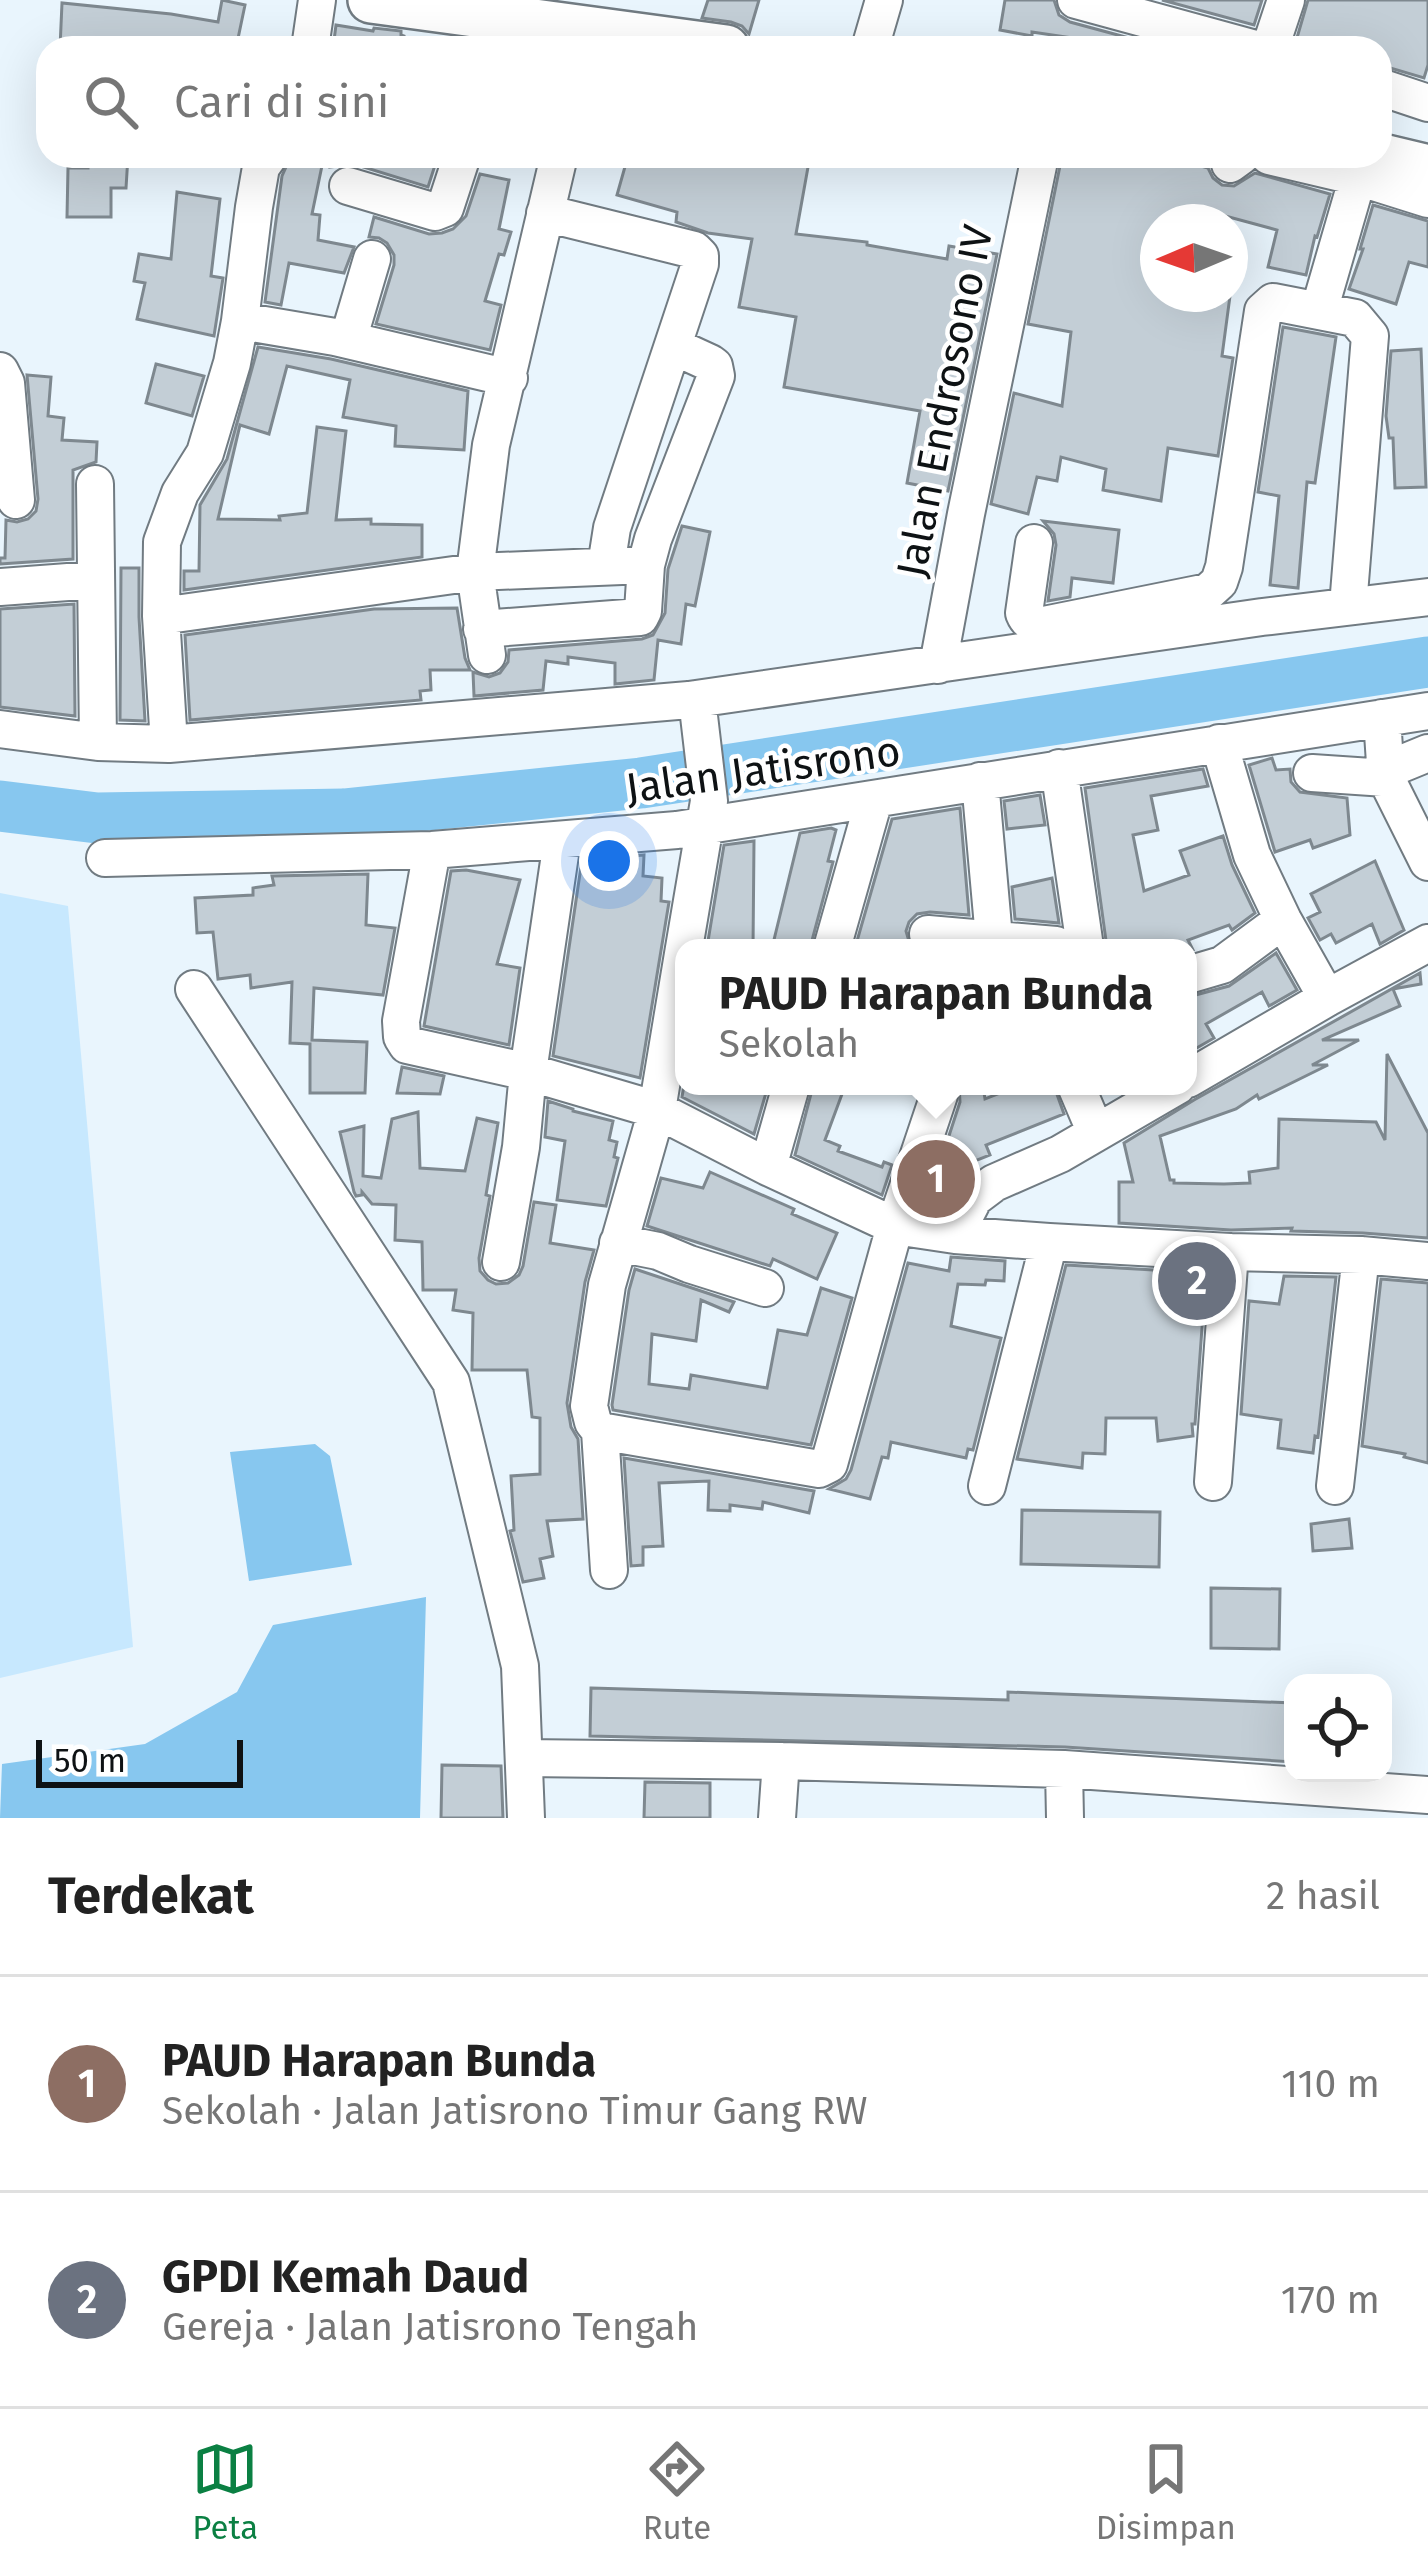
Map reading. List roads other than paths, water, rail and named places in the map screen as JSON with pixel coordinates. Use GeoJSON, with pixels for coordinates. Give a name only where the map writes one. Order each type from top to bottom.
{"type":"FeatureCollection","features":[{"type":"Feature","properties":{"kind":"main road"},"geometry":{"type":"LineString","coordinates":[[371,0],[573,36]]}},
{"type":"Feature","properties":{"kind":"main road"},"geometry":{"type":"LineString","coordinates":[[1392,165],[1428,168]]}},
{"type":"Feature","properties":{"kind":"street"},"geometry":{"type":"LineString","coordinates":[[312,36],[317,0]]}},
{"type":"Feature","properties":{"kind":"street"},"geometry":{"type":"LineString","coordinates":[[874,36],[884,0]]}},
{"type":"Feature","properties":{"kind":"street"},"geometry":{"type":"LineString","coordinates":[[1076,0],[1208,36]]}},
{"type":"Feature","properties":{"kind":"street"},"geometry":{"type":"LineString","coordinates":[[1274,36],[1286,0]]}},
{"type":"Feature","properties":{"kind":"street"},"geometry":{"type":"LineString","coordinates":[[1392,92],[1428,103]]}},
{"type":"Feature","properties":{"kind":"street"},"geometry":{"type":"LineString","coordinates":[[169,744],[162,542],[180,493],[205,453],[232,363],[261,168]]}},
{"type":"Feature","properties":{"kind":"street"},"geometry":{"type":"LineString","coordinates":[[348,186],[435,212],[445,208],[458,168]]}},
{"type":"Feature","properties":{"kind":"street"},"geometry":{"type":"LineString","coordinates":[[557,168],[491,445],[476,572],[484,642],[640,617],[646,565],[716,376],[710,363],[673,346]]}},
{"type":"Feature","properties":{"kind":"street","name":"Jalan Endrosono IV"},"geometry":{"type":"LineString","coordinates":[[938,665],[1038,168]]}},
{"type":"Feature","properties":{"kind":"street"},"geometry":{"type":"LineString","coordinates":[[1319,311],[1365,168]]}},
{"type":"Feature","properties":{"kind":"street"},"geometry":{"type":"LineString","coordinates":[[1375,168],[1428,199]]}},
{"type":"Feature","properties":{"kind":"street"},"geometry":{"type":"LineString","coordinates":[[545,213],[694,250],[700,256],[612,528],[606,566]]}},
{"type":"Feature","properties":{"kind":"street"},"geometry":{"type":"LineString","coordinates":[[348,340],[372,259]]}},
{"type":"Feature","properties":{"kind":"street"},"geometry":{"type":"LineString","coordinates":[[1034,543],[1024,613],[1033,624],[1208,592],[1219,583],[1224,567],[1263,310],[1273,302],[1354,318],[1370,336],[1348,606]]}},
{"type":"Feature","properties":{"kind":"street"},"geometry":{"type":"LineString","coordinates":[[240,321],[348,340],[509,378]]}},
{"type":"Feature","properties":{"kind":"street"},"geometry":{"type":"LineString","coordinates":[[0,371],[7,383],[16,500]]}},
{"type":"Feature","properties":{"kind":"street"},"geometry":{"type":"LineString","coordinates":[[95,484],[98,742]]}},
{"type":"Feature","properties":{"kind":"street"},"geometry":{"type":"LineString","coordinates":[[161,616],[476,572],[646,565]]}},
{"type":"Feature","properties":{"kind":"street"},"geometry":{"type":"LineString","coordinates":[[0,587],[95,580]]}},
{"type":"Feature","properties":{"kind":"street"},"geometry":{"type":"LineString","coordinates":[[0,729],[98,742],[169,744],[699,711],[938,665],[1428,597]]}},
{"type":"Feature","properties":{"kind":"street"},"geometry":{"type":"LineString","coordinates":[[686,939],[707,813],[699,711]]}},
{"type":"Feature","properties":{"kind":"street","name":"Jalan Jatisrono"},"geometry":{"type":"LineString","coordinates":[[105,858],[432,850],[562,841],[707,813],[874,800],[1428,711]]}},
{"type":"Feature","properties":{"kind":"street"},"geometry":{"type":"LineString","coordinates":[[1382,718],[1385,774],[1428,862]]}},
{"type":"Feature","properties":{"kind":"street"},"geometry":{"type":"LineString","coordinates":[[1219,743],[1252,855],[1327,998]]}},
{"type":"Feature","properties":{"kind":"street"},"geometry":{"type":"LineString","coordinates":[[1312,773],[1385,774],[1428,753]]}},
{"type":"Feature","properties":{"kind":"street"},"geometry":{"type":"LineString","coordinates":[[1059,768],[1070,939]]}},
{"type":"Feature","properties":{"kind":"street"},"geometry":{"type":"LineString","coordinates":[[980,781],[994,938]]}},
{"type":"Feature","properties":{"kind":"street"},"geometry":{"type":"LineString","coordinates":[[835,939],[874,800]]}},
{"type":"Feature","properties":{"kind":"street"},"geometry":{"type":"LineString","coordinates":[[501,1262],[562,841]]}},
{"type":"Feature","properties":{"kind":"street"},"geometry":{"type":"LineString","coordinates":[[432,850],[401,1021],[407,1046],[528,1072],[657,1110],[895,1226],[955,1235],[1428,1261]]}},
{"type":"Feature","properties":{"kind":"street"},"geometry":{"type":"LineString","coordinates":[[1197,972],[1222,965],[1283,920]]}},
{"type":"Feature","properties":{"kind":"street"},"geometry":{"type":"LineString","coordinates":[[928,934],[1003,939]]}},
{"type":"Feature","properties":{"kind":"street"},"geometry":{"type":"LineString","coordinates":[[1197,1074],[1428,943]]}},
{"type":"Feature","properties":{"kind":"street"},"geometry":{"type":"LineString","coordinates":[[194,989],[451,1382],[520,1666],[526,1818]]}},
{"type":"Feature","properties":{"kind":"street"},"geometry":{"type":"LineString","coordinates":[[609,1570],[596,1426],[589,1406],[607,1285],[657,1110],[675,1002]]}},
{"type":"Feature","properties":{"kind":"street"},"geometry":{"type":"LineString","coordinates":[[768,1167],[788,1095]]}},
{"type":"Feature","properties":{"kind":"street"},"geometry":{"type":"LineString","coordinates":[[596,1426],[819,1468],[830,1465],[895,1226],[939,1095]]}},
{"type":"Feature","properties":{"kind":"street"},"geometry":{"type":"LineString","coordinates":[[1080,1095],[1096,1133]]}},
{"type":"Feature","properties":{"kind":"street"},"geometry":{"type":"LineString","coordinates":[[955,1235],[974,1198],[994,1183],[1060,1154],[1161,1095]]}},
{"type":"Feature","properties":{"kind":"street"},"geometry":{"type":"LineString","coordinates":[[987,1486],[1049,1241]]}},
{"type":"Feature","properties":{"kind":"street"},"geometry":{"type":"LineString","coordinates":[[618,1243],[658,1251],[765,1288]]}},
{"type":"Feature","properties":{"kind":"street"},"geometry":{"type":"LineString","coordinates":[[1213,1482],[1230,1252]]}},
{"type":"Feature","properties":{"kind":"street"},"geometry":{"type":"LineString","coordinates":[[1335,1486],[1361,1255]]}},
{"type":"Feature","properties":{"kind":"street"},"geometry":{"type":"LineString","coordinates":[[524,1758],[1064,1768],[1428,1795]]}},
{"type":"Feature","properties":{"kind":"street"},"geometry":{"type":"LineString","coordinates":[[777,1818],[781,1760]]}},
{"type":"Feature","properties":{"kind":"street"},"geometry":{"type":"LineString","coordinates":[[1064,1768],[1065,1818]]}},
{"type":"Feature","properties":{"kind":"water"},"geometry":{"type":"Polygon","coordinates":[[[315,1444],[330,1456],[352,1565],[249,1581],[230,1452],[315,1444]]]}},
{"type":"Feature","properties":{"kind":"water"},"geometry":{"type":"Polygon","coordinates":[[[426,1597],[420,1818],[0,1818],[2,1764],[145,1744],[237,1692],[273,1625],[426,1597]]]}},
{"type":"Feature","properties":{"kind":"waterway"},"geometry":{"type":"LineString","coordinates":[[0,806],[97,818],[344,814],[641,783],[1428,662]]}},
{"type":"Feature","properties":{"kind":"place","name":"PAUD Harapan Bunda"},"geometry":{"type":"Point","coordinates":[936,1179]}},
{"type":"Feature","properties":{"kind":"place","name":"GPDI Kemah Daud"},"geometry":{"type":"Point","coordinates":[1197,1281]}}]}
